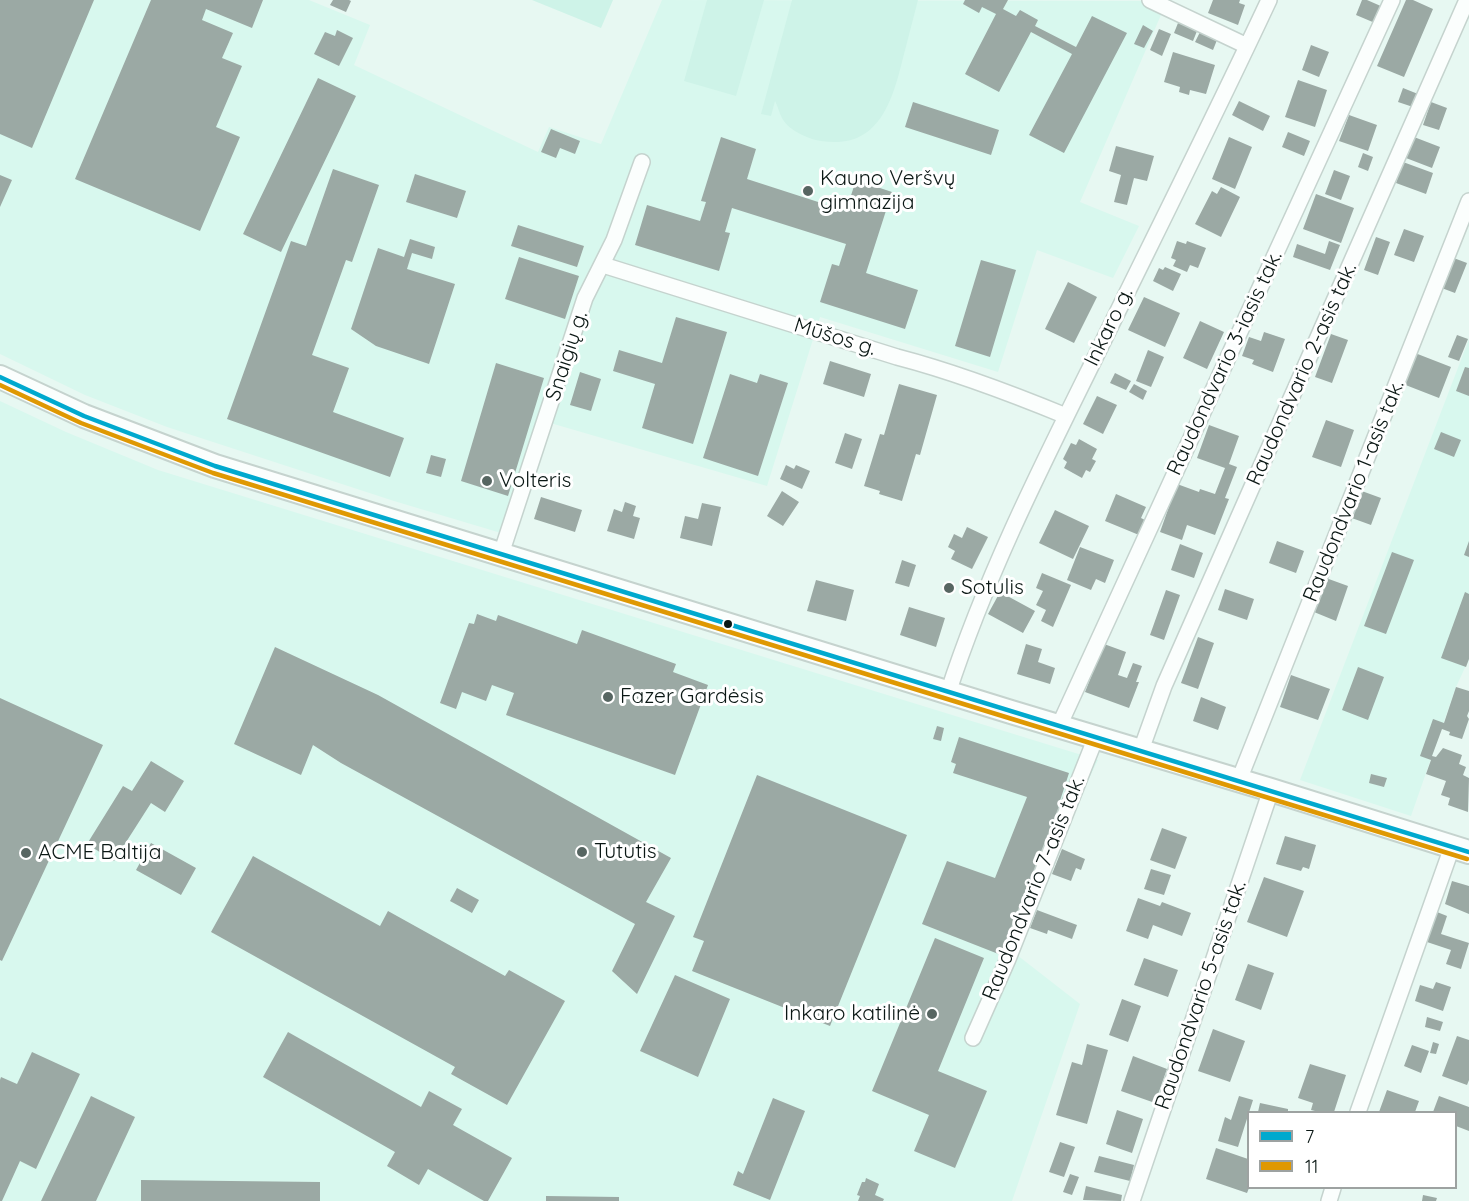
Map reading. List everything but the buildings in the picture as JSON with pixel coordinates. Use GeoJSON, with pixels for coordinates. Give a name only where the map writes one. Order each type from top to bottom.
{"type":"FeatureCollection","features":[{"type":"Feature","properties":{"kind":"main road"},"geometry":{"type":"LineString","coordinates":[[0,377],[84,416],[215,466],[948,693],[1464,849]]}},
{"type":"Feature","properties":{"kind":"street"},"geometry":{"type":"LineString","coordinates":[[1150,0],[1247,46]]}},
{"type":"Feature","properties":{"kind":"street","name":"Inkaro g."},"geometry":{"type":"LineString","coordinates":[[948,693],[968,630],[985,590],[1066,416],[1269,0]]}},
{"type":"Feature","properties":{"kind":"street","name":"Raudondvario 3-iasis tak."},"geometry":{"type":"LineString","coordinates":[[1059,726],[1392,0]]}},
{"type":"Feature","properties":{"kind":"street","name":"Raudondvario 2-asis tak."},"geometry":{"type":"LineString","coordinates":[[1141,750],[1164,687],[1467,0]]}},
{"type":"Feature","properties":{"kind":"street","name":"Snaigių g."},"geometry":{"type":"LineString","coordinates":[[501,554],[585,298],[614,240],[642,162]]}},
{"type":"Feature","properties":{"kind":"street","name":"Raudondvario 1-asis tak."},"geometry":{"type":"LineString","coordinates":[[1239,780],[1469,201]]}},
{"type":"Feature","properties":{"kind":"street","name":"Mūšos g."},"geometry":{"type":"LineString","coordinates":[[603,265],[897,357],[938,367],[1066,416]]}},
{"type":"Feature","properties":{"kind":"street","name":"Raudondvario 7-asis tak."},"geometry":{"type":"LineString","coordinates":[[973,1038],[1008,959],[1096,737]]}},
{"type":"Feature","properties":{"kind":"street","name":"Raudondvario 5-asis tak."},"geometry":{"type":"LineString","coordinates":[[1132,1201],[1271,789]]}},
{"type":"Feature","properties":{"kind":"street"},"geometry":{"type":"LineString","coordinates":[[1359,1111],[1464,849]]}},
{"type":"Feature","properties":{"kind":"shaded area"},"geometry":{"type":"Polygon","coordinates":[[[0,0],[309,0],[370,25],[354,65],[538,152],[549,127],[601,144],[662,0],[1167,1],[1080,202],[1139,226],[1113,278],[1037,250],[998,372],[820,317],[767,486],[540,420],[501,533],[394,501],[167,427],[85,395],[0,354],[0,0]]]}},
{"type":"Feature","properties":{"kind":"shaded area"},"geometry":{"type":"Polygon","coordinates":[[[532,0],[613,0],[601,28],[532,0]]]}},
{"type":"Feature","properties":{"kind":"shaded area"},"geometry":{"type":"Polygon","coordinates":[[[707,0],[764,0],[736,96],[684,81],[707,0]]]}},
{"type":"Feature","properties":{"kind":"shaded area"},"geometry":{"type":"Polygon","coordinates":[[[792,0],[918,0],[894,91],[879,120],[869,131],[856,138],[840,142],[821,141],[805,136],[785,122],[775,101],[771,116],[761,114],[792,0]]]}},
{"type":"Feature","properties":{"kind":"shaded area"},"geometry":{"type":"Polygon","coordinates":[[[1469,339],[1469,659],[1456,687],[1411,816],[1300,780],[1469,339]]]}},
{"type":"Feature","properties":{"kind":"shaded area"},"geometry":{"type":"Polygon","coordinates":[[[0,401],[66,432],[158,470],[1098,760],[1008,948],[1080,1004],[1012,1201],[0,1201],[0,401]]]}},
{"type":"Feature","properties":{"kind":"transit line","name":"7"},"geometry":{"type":"LineString","coordinates":[[0,377],[84,416],[215,466],[1469,852]]}},
{"type":"Feature","properties":{"kind":"transit line","name":"11"},"geometry":{"type":"LineString","coordinates":[[0,385],[81,423],[213,473],[1467,859]]}},
{"type":"Feature","properties":{"kind":"place","name":"Kauno Veršvų gimnazija"},"geometry":{"type":"Point","coordinates":[808,191]}},
{"type":"Feature","properties":{"kind":"place","name":"Volteris"},"geometry":{"type":"Point","coordinates":[487,481]}},
{"type":"Feature","properties":{"kind":"place","name":"Sotulis"},"geometry":{"type":"Point","coordinates":[949,588]}},
{"type":"Feature","properties":{"kind":"place","name":"Fazer Gardėsis"},"geometry":{"type":"Point","coordinates":[608,697]}},
{"type":"Feature","properties":{"kind":"place","name":"Tututis"},"geometry":{"type":"Point","coordinates":[582,852]}},
{"type":"Feature","properties":{"kind":"place","name":"ACME Baltija"},"geometry":{"type":"Point","coordinates":[26,853]}},
{"type":"Feature","properties":{"kind":"place","name":"Inkaro katilinė"},"geometry":{"type":"Point","coordinates":[932,1014]}}]}
